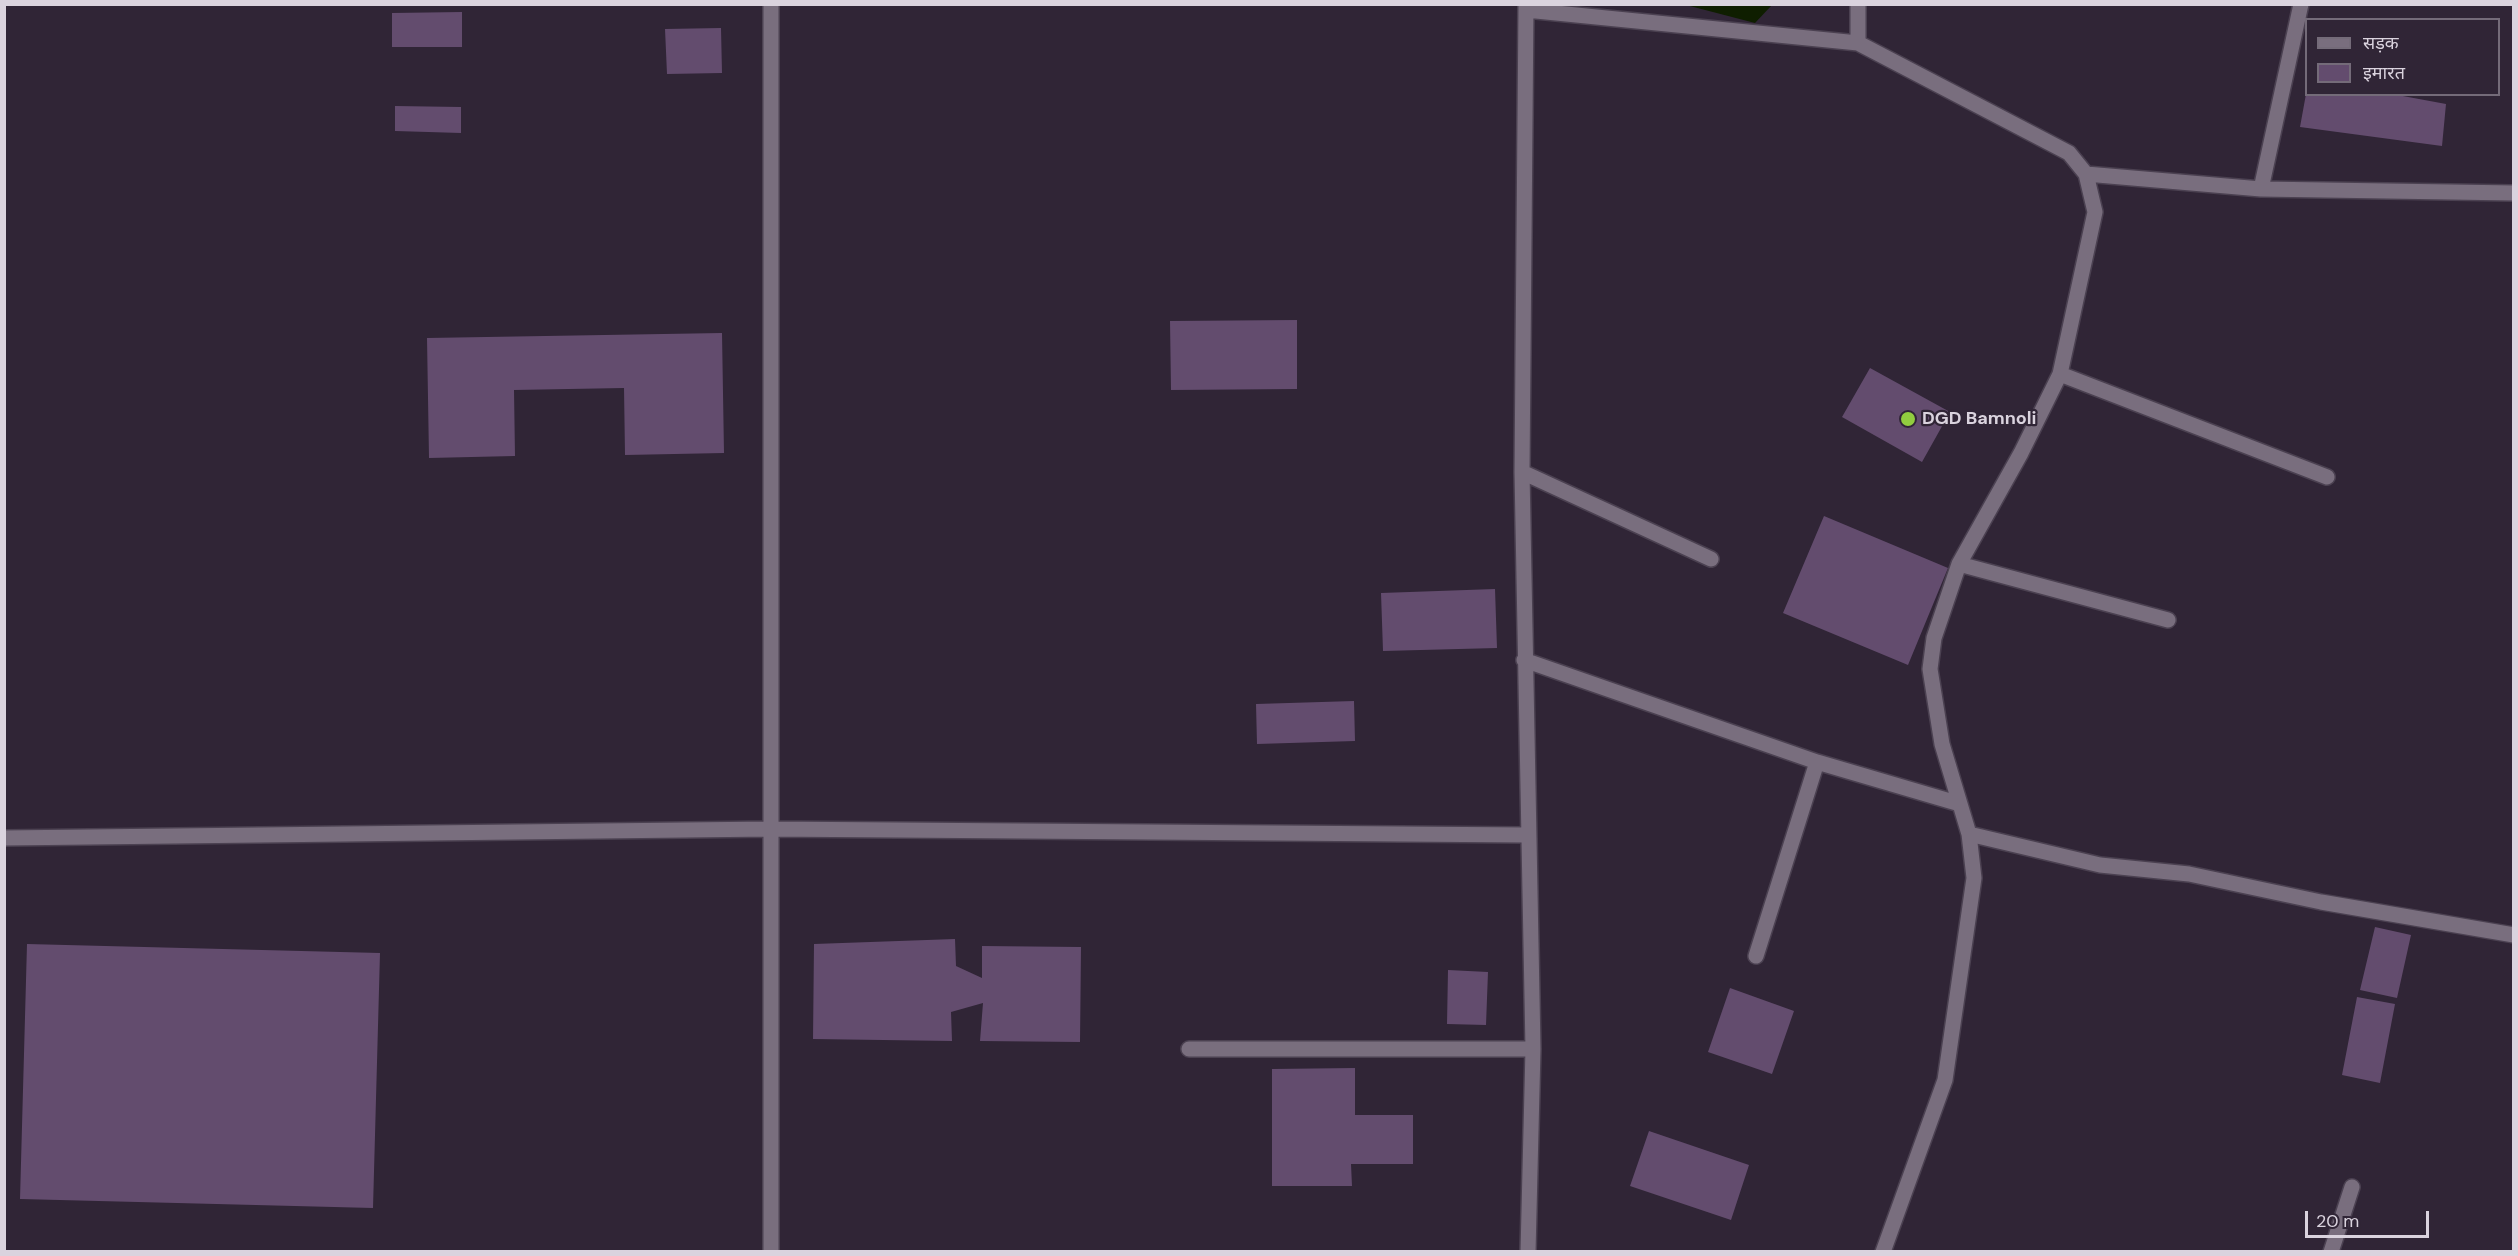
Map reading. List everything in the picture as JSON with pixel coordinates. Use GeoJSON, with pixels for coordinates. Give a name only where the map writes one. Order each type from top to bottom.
{"type":"FeatureCollection","features":[{"type":"Feature","properties":{"kind":"street"},"geometry":{"type":"LineString","coordinates":[[771,4],[771,1251]]}},
{"type":"Feature","properties":{"kind":"street"},"geometry":{"type":"LineString","coordinates":[[1858,4],[1858,43]]}},
{"type":"Feature","properties":{"kind":"street"},"geometry":{"type":"LineString","coordinates":[[2261,189],[2301,4]]}},
{"type":"Feature","properties":{"kind":"street"},"geometry":{"type":"LineString","coordinates":[[1528,1251],[1533,1049],[1527,835],[1522,472],[1526,7],[1858,43],[2069,153],[2086,174],[2095,212],[2060,374],[2021,453],[1959,564],[1934,638],[1930,669],[1942,744],[1969,834],[1974,878],[1945,1080],[1883,1251]]}},
{"type":"Feature","properties":{"kind":"street"},"geometry":{"type":"LineString","coordinates":[[2086,174],[2261,189],[2514,193]]}},
{"type":"Feature","properties":{"kind":"street"},"geometry":{"type":"LineString","coordinates":[[2060,374],[2328,477]]}},
{"type":"Feature","properties":{"kind":"street"},"geometry":{"type":"LineString","coordinates":[[1522,472],[1712,560]]}},
{"type":"Feature","properties":{"kind":"street"},"geometry":{"type":"LineString","coordinates":[[1959,564],[2168,620]]}},
{"type":"Feature","properties":{"kind":"street"},"geometry":{"type":"LineString","coordinates":[[1524,660],[1817,762],[1960,804]]}},
{"type":"Feature","properties":{"kind":"street"},"geometry":{"type":"LineString","coordinates":[[1756,956],[1817,762]]}},
{"type":"Feature","properties":{"kind":"street"},"geometry":{"type":"LineString","coordinates":[[4,838],[770,829],[1527,835]]}},
{"type":"Feature","properties":{"kind":"street"},"geometry":{"type":"LineString","coordinates":[[1969,834],[2100,865],[2189,874],[2321,902],[2514,935]]}},
{"type":"Feature","properties":{"kind":"street"},"geometry":{"type":"LineString","coordinates":[[1188,1049],[1533,1049]]}},
{"type":"Feature","properties":{"kind":"street"},"geometry":{"type":"LineString","coordinates":[[2331,1251],[2352,1187]]}},
{"type":"Feature","properties":{"kind":"shaded area"},"geometry":{"type":"Polygon","coordinates":[[[1686,5],[1772,5],[1755,23],[1686,5]]]}},
{"type":"Feature","properties":{"kind":"building"},"geometry":{"type":"Polygon","coordinates":[[[462,12],[462,47],[392,47],[392,13],[462,12]]]}},
{"type":"Feature","properties":{"kind":"building"},"geometry":{"type":"Polygon","coordinates":[[[721,28],[722,73],[667,74],[665,29],[721,28]]]}},
{"type":"Feature","properties":{"kind":"building"},"geometry":{"type":"Polygon","coordinates":[[[2306,96],[2403,96],[2446,104],[2442,146],[2300,127],[2306,96]]]}},
{"type":"Feature","properties":{"kind":"building"},"geometry":{"type":"Polygon","coordinates":[[[395,106],[461,107],[461,133],[395,131],[395,106]]]}},
{"type":"Feature","properties":{"kind":"building"},"geometry":{"type":"Polygon","coordinates":[[[1297,320],[1297,389],[1171,390],[1170,321],[1297,320]]]}},
{"type":"Feature","properties":{"kind":"building"},"geometry":{"type":"Polygon","coordinates":[[[722,333],[724,453],[625,455],[624,388],[514,390],[515,456],[429,458],[427,338],[722,333]]]}},
{"type":"Feature","properties":{"kind":"building"},"geometry":{"type":"Polygon","coordinates":[[[1870,368],[1950,412],[1922,462],[1842,417],[1870,368]]]}},
{"type":"Feature","properties":{"kind":"building"},"geometry":{"type":"Polygon","coordinates":[[[1824,516],[1948,568],[1908,665],[1783,613],[1824,516]]]}},
{"type":"Feature","properties":{"kind":"building"},"geometry":{"type":"Polygon","coordinates":[[[1495,589],[1497,648],[1383,651],[1381,593],[1495,589]]]}},
{"type":"Feature","properties":{"kind":"building"},"geometry":{"type":"Polygon","coordinates":[[[1354,701],[1355,741],[1257,744],[1256,704],[1354,701]]]}},
{"type":"Feature","properties":{"kind":"building"},"geometry":{"type":"Polygon","coordinates":[[[2375,927],[2411,935],[2397,998],[2360,990],[2375,927]]]}},
{"type":"Feature","properties":{"kind":"building"},"geometry":{"type":"Polygon","coordinates":[[[955,939],[956,966],[982,978],[982,946],[1081,947],[1080,1042],[980,1041],[983,1003],[951,1012],[952,1041],[813,1039],[814,944],[955,939]]]}},
{"type":"Feature","properties":{"kind":"building"},"geometry":{"type":"Polygon","coordinates":[[[27,944],[380,953],[373,1208],[20,1199],[27,944]]]}},
{"type":"Feature","properties":{"kind":"building"},"geometry":{"type":"Polygon","coordinates":[[[1448,970],[1488,972],[1486,1025],[1447,1024],[1448,970]]]}},
{"type":"Feature","properties":{"kind":"building"},"geometry":{"type":"Polygon","coordinates":[[[1730,988],[1794,1011],[1772,1074],[1708,1052],[1730,988]]]}},
{"type":"Feature","properties":{"kind":"building"},"geometry":{"type":"Polygon","coordinates":[[[2357,997],[2395,1004],[2380,1083],[2342,1075],[2357,997]]]}},
{"type":"Feature","properties":{"kind":"building"},"geometry":{"type":"Polygon","coordinates":[[[1355,1068],[1355,1115],[1413,1115],[1413,1164],[1351,1164],[1352,1186],[1272,1186],[1272,1069],[1355,1068]]]}},
{"type":"Feature","properties":{"kind":"building"},"geometry":{"type":"Polygon","coordinates":[[[1649,1131],[1749,1165],[1731,1220],[1630,1186],[1649,1131]]]}},
{"type":"Feature","properties":{"kind":"place","name":"DGD Bamnoli"},"geometry":{"type":"Point","coordinates":[1908,419]}}]}
